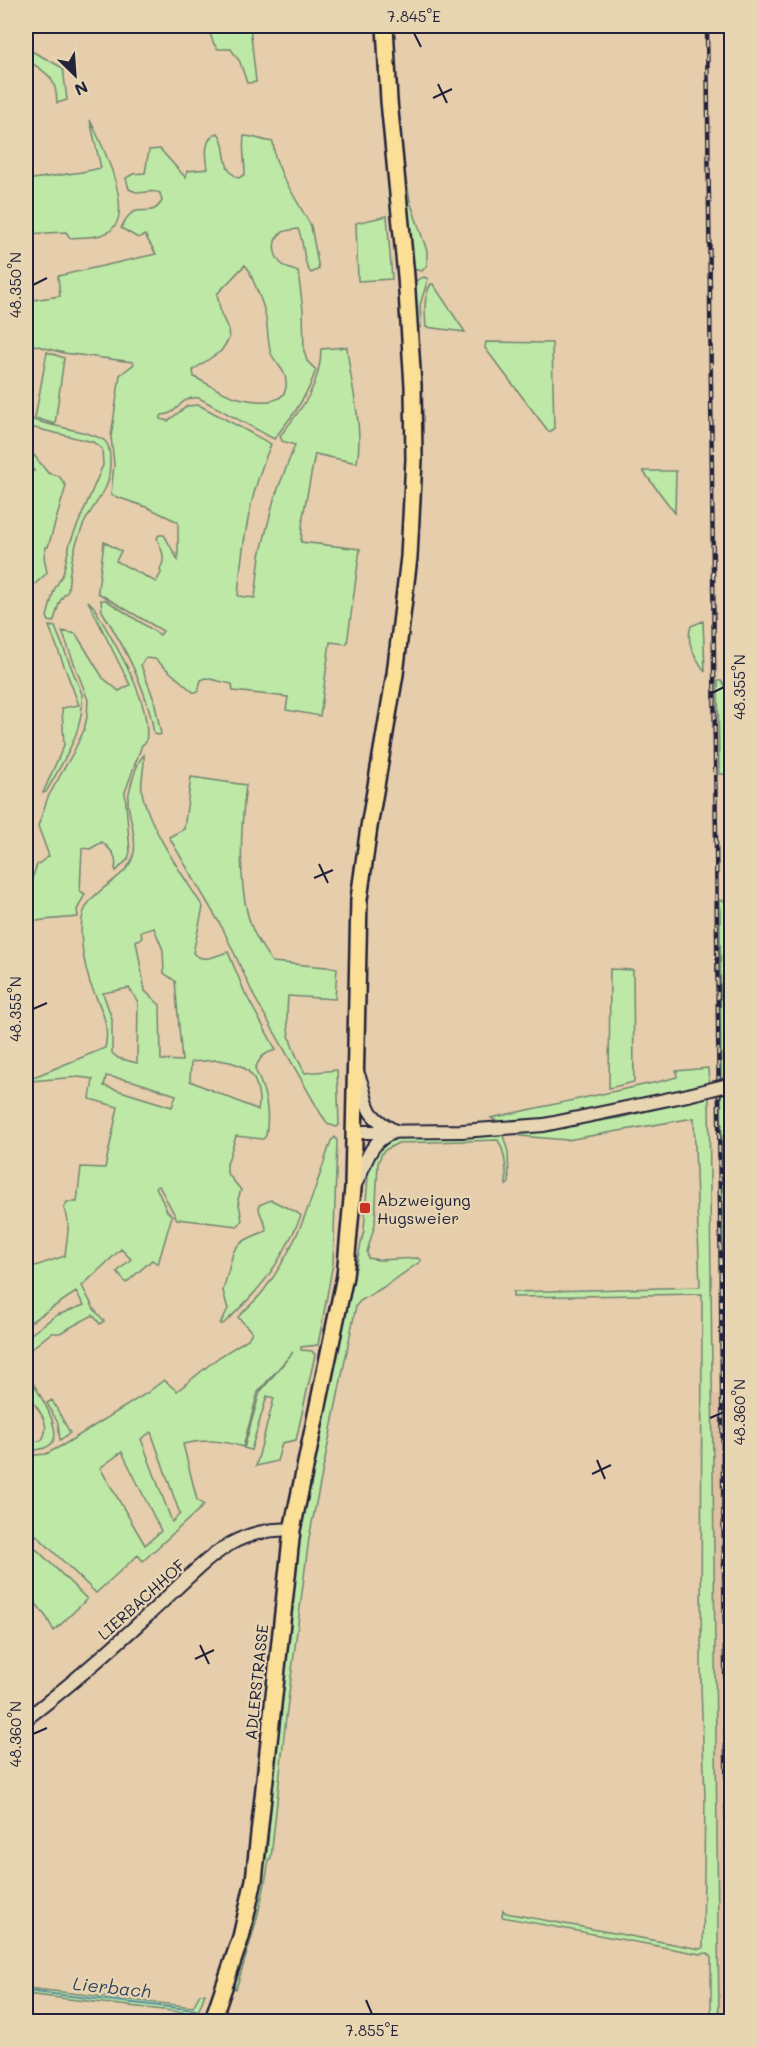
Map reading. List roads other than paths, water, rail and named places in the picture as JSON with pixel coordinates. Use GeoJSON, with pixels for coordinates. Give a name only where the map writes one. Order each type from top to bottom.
{"type":"FeatureCollection","features":[{"type":"Feature","properties":{"kind":"main road","name":"ADLERSTRASSE"},"geometry":{"type":"LineString","coordinates":[[212,2022],[241,1937],[254,1880],[292,1530],[345,1276],[353,1188],[360,900],[369,827],[395,674],[409,557],[414,459],[413,386],[406,276],[388,101],[385,26]]}},
{"type":"Feature","properties":{"kind":"street"},"geometry":{"type":"LineString","coordinates":[[356,1070],[363,1083],[365,1104],[371,1115],[396,1131]]}},
{"type":"Feature","properties":{"kind":"street"},"geometry":{"type":"LineString","coordinates":[[354,1132],[462,1131],[544,1125],[732,1084]]}},
{"type":"Feature","properties":{"kind":"street"},"geometry":{"type":"LineString","coordinates":[[353,1188],[362,1175],[369,1151],[384,1136],[396,1131]]}},
{"type":"Feature","properties":{"kind":"street","name":"LIERBACHHOF"},"geometry":{"type":"LineString","coordinates":[[26,1719],[96,1663],[191,1576],[228,1546],[238,1540],[272,1530],[292,1530]]}},
{"type":"Feature","properties":{"kind":"waterway","name":"Lierbach"},"geometry":{"type":"LineString","coordinates":[[26,1991],[196,2010]]}},
{"type":"Feature","properties":{"kind":"waterway","name":"Lierbach"},"geometry":{"type":"LineString","coordinates":[[225,2020],[230,2022]]}},
{"type":"Feature","properties":{"kind":"railway"},"geometry":{"type":"LineString","coordinates":[[707,26],[729,2022]]}},
{"type":"Feature","properties":{"kind":"place","name":"Abzweigung Hugsweier"},"geometry":{"type":"Point","coordinates":[365,1208]}}]}
